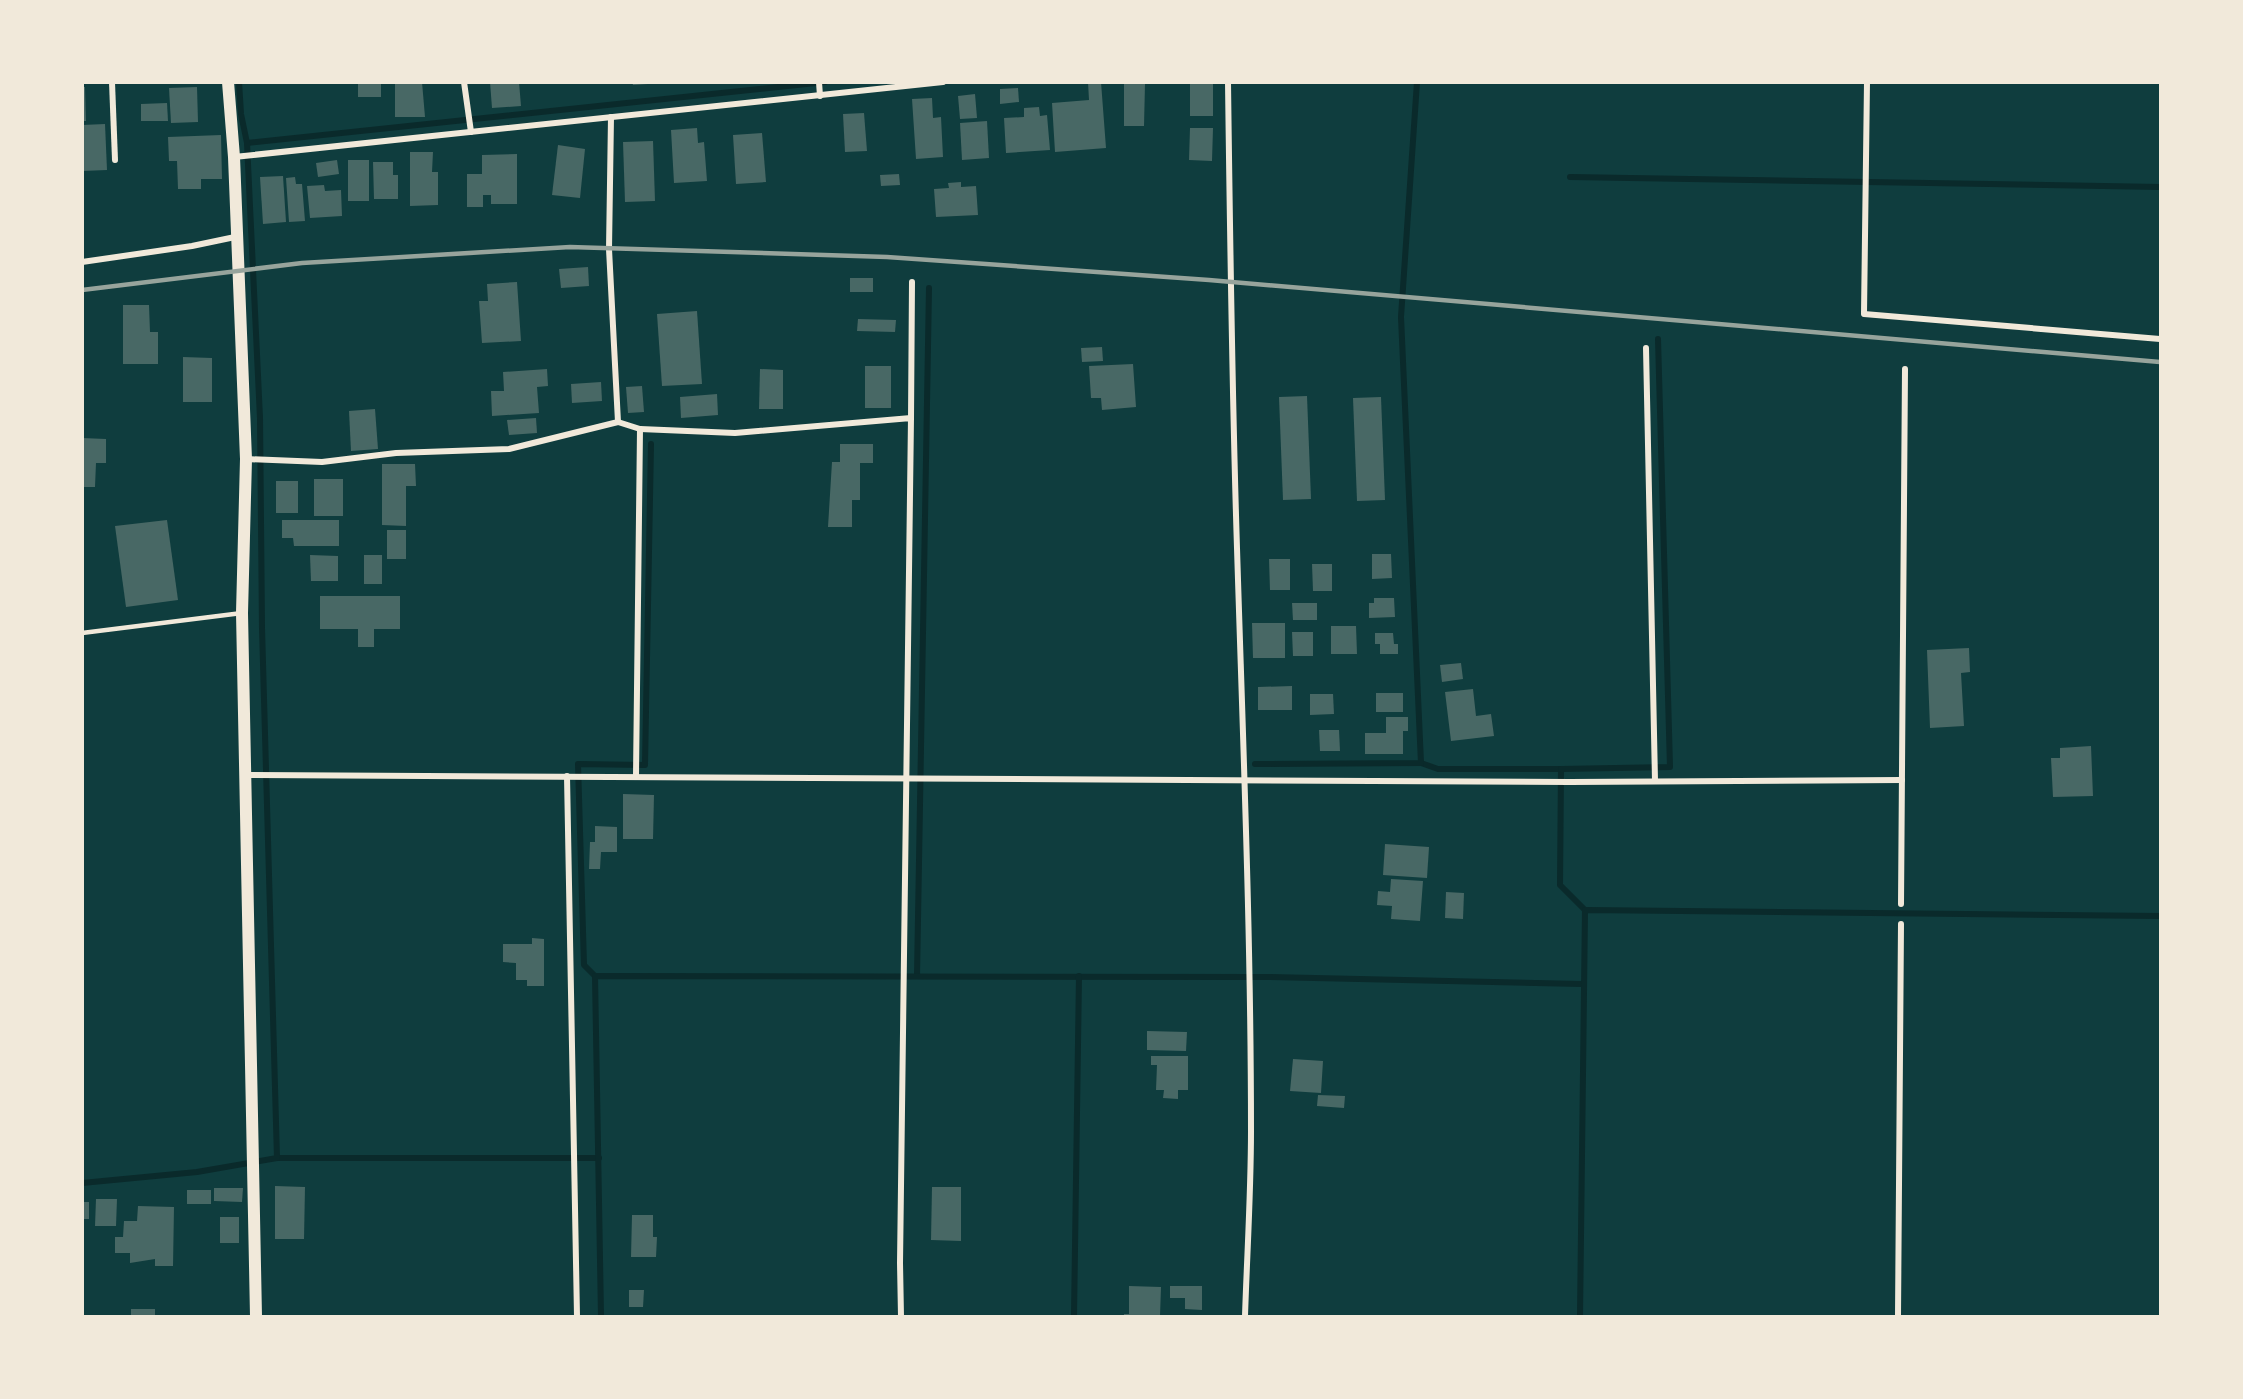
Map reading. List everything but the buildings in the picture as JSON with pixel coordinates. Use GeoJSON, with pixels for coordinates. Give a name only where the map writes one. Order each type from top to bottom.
{"type":"FeatureCollection","features":[{"type":"Feature","properties":{"kind":"main road"},"geometry":{"type":"LineString","coordinates":[[228,82],[238,157],[235,237],[250,459],[242,613],[252,775],[256,1317]]}},
{"type":"Feature","properties":{"kind":"street"},"geometry":{"type":"LineString","coordinates":[[111,82],[115,160]]}},
{"type":"Feature","properties":{"kind":"street"},"geometry":{"type":"LineString","coordinates":[[464,82],[471,129]]}},
{"type":"Feature","properties":{"kind":"street"},"geometry":{"type":"LineString","coordinates":[[819,82],[819,93]]}},
{"type":"Feature","properties":{"kind":"street"},"geometry":{"type":"LineString","coordinates":[[238,157],[471,129],[611,117],[819,93],[943,82]]}},
{"type":"Feature","properties":{"kind":"street"},"geometry":{"type":"LineString","coordinates":[[1228,82],[1237,548],[1246,779],[1250,984],[1251,1133],[1245,1317]]}},
{"type":"Feature","properties":{"kind":"street"},"geometry":{"type":"LineString","coordinates":[[1867,82],[1864,314],[2160,339]]}},
{"type":"Feature","properties":{"kind":"street"},"geometry":{"type":"LineString","coordinates":[[611,117],[609,249],[618,422]]}},
{"type":"Feature","properties":{"kind":"street"},"geometry":{"type":"LineString","coordinates":[[82,261],[192,246],[235,237]]}},
{"type":"Feature","properties":{"kind":"street"},"geometry":{"type":"LineString","coordinates":[[902,1317],[912,282]]}},
{"type":"Feature","properties":{"kind":"street"},"geometry":{"type":"LineString","coordinates":[[1646,348],[1655,778]]}},
{"type":"Feature","properties":{"kind":"street"},"geometry":{"type":"LineString","coordinates":[[1901,904],[1905,369]]}},
{"type":"Feature","properties":{"kind":"street"},"geometry":{"type":"LineString","coordinates":[[250,459],[322,462],[396,453],[509,448],[618,422],[640,429],[735,433],[911,418]]}},
{"type":"Feature","properties":{"kind":"street"},"geometry":{"type":"LineString","coordinates":[[635,773],[640,429]]}},
{"type":"Feature","properties":{"kind":"street"},"geometry":{"type":"LineString","coordinates":[[252,775],[584,776],[635,773],[1554,782],[1655,778],[1902,780]]}},
{"type":"Feature","properties":{"kind":"street"},"geometry":{"type":"LineString","coordinates":[[569,776],[577,1317]]}},
{"type":"Feature","properties":{"kind":"street"},"geometry":{"type":"LineString","coordinates":[[1898,1317],[1901,924]]}},
{"type":"Feature","properties":{"kind":"lane"},"geometry":{"type":"LineString","coordinates":[[82,633],[242,613]]}},
{"type":"Feature","properties":{"kind":"waterway"},"geometry":{"type":"LineString","coordinates":[[82,1183],[197,1172],[277,1158],[262,628],[260,418],[247,143],[241,114],[239,82]]}},
{"type":"Feature","properties":{"kind":"waterway"},"geometry":{"type":"LineString","coordinates":[[247,143],[825,82]]}},
{"type":"Feature","properties":{"kind":"waterway"},"geometry":{"type":"LineString","coordinates":[[1255,764],[1421,763],[1401,317],[1417,82]]}},
{"type":"Feature","properties":{"kind":"waterway"},"geometry":{"type":"LineString","coordinates":[[1570,177],[2160,187]]}},
{"type":"Feature","properties":{"kind":"waterway"},"geometry":{"type":"LineString","coordinates":[[917,976],[929,288]]}},
{"type":"Feature","properties":{"kind":"waterway"},"geometry":{"type":"LineString","coordinates":[[1561,769],[1670,767],[1658,339]]}},
{"type":"Feature","properties":{"kind":"waterway"},"geometry":{"type":"LineString","coordinates":[[595,976],[584,965],[578,764],[645,765],[651,444]]}},
{"type":"Feature","properties":{"kind":"waterway"},"geometry":{"type":"LineString","coordinates":[[1421,763],[1438,769],[1561,769],[1560,885],[1585,910]]}},
{"type":"Feature","properties":{"kind":"waterway"},"geometry":{"type":"LineString","coordinates":[[1580,1316],[1585,910],[2160,916]]}},
{"type":"Feature","properties":{"kind":"waterway"},"geometry":{"type":"LineString","coordinates":[[601,1316],[595,976],[1267,977],[1582,984]]}},
{"type":"Feature","properties":{"kind":"waterway"},"geometry":{"type":"LineString","coordinates":[[1074,1316],[1079,976]]}},
{"type":"Feature","properties":{"kind":"waterway"},"geometry":{"type":"LineString","coordinates":[[277,1158],[599,1158]]}},
{"type":"Feature","properties":{"kind":"railway"},"geometry":{"type":"LineString","coordinates":[[82,290],[302,263],[570,247],[887,257],[1209,280],[2160,362]]}}]}
